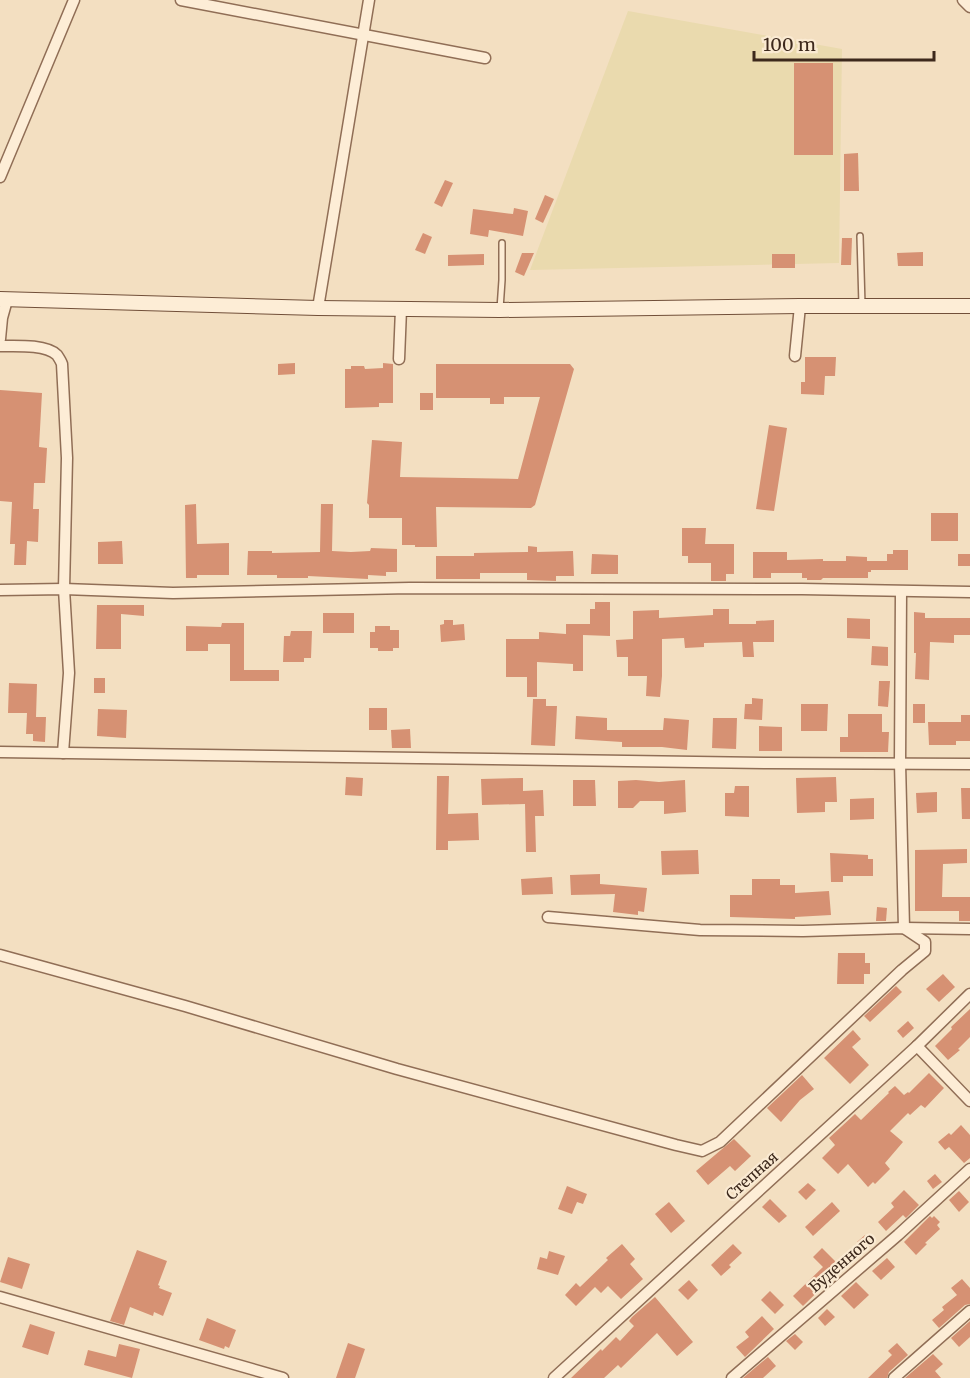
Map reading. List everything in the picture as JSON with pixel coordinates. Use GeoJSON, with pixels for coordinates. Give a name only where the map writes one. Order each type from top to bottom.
{"type":"FeatureCollection","features":[{"type":"Feature","properties":{"kind":"street"},"geometry":{"type":"LineString","coordinates":[[0,177],[74,0]]}},
{"type":"Feature","properties":{"kind":"street"},"geometry":{"type":"LineString","coordinates":[[181,0],[485,58]]}},
{"type":"Feature","properties":{"kind":"street"},"geometry":{"type":"LineString","coordinates":[[318,308],[369,0]]}},
{"type":"Feature","properties":{"kind":"street"},"geometry":{"type":"LineString","coordinates":[[963,0],[970,7]]}},
{"type":"Feature","properties":{"kind":"street"},"geometry":{"type":"LineString","coordinates":[[0,339],[3,300],[500,310],[970,306]]}},
{"type":"Feature","properties":{"kind":"street"},"geometry":{"type":"LineString","coordinates":[[795,356],[800,306]]}},
{"type":"Feature","properties":{"kind":"street"},"geometry":{"type":"LineString","coordinates":[[399,359],[401,309]]}},
{"type":"Feature","properties":{"kind":"street"},"geometry":{"type":"LineString","coordinates":[[0,346],[27,346],[49,350],[57,355],[62,364],[67,458],[64,589],[69,673],[63,753]]}},
{"type":"Feature","properties":{"kind":"street"},"geometry":{"type":"LineString","coordinates":[[0,590],[64,589],[172,593],[410,588],[970,592]]}},
{"type":"Feature","properties":{"kind":"street"},"geometry":{"type":"LineString","coordinates":[[900,592],[900,763],[904,928]]}},
{"type":"Feature","properties":{"kind":"street"},"geometry":{"type":"LineString","coordinates":[[0,752],[970,764]]}},
{"type":"Feature","properties":{"kind":"street"},"geometry":{"type":"LineString","coordinates":[[548,917],[700,930],[970,929]]}},
{"type":"Feature","properties":{"kind":"street"},"geometry":{"type":"LineString","coordinates":[[0,955],[185,1006],[397,1069],[702,1151],[720,1142],[925,951],[925,942],[904,928]]}},
{"type":"Feature","properties":{"kind":"street","name":"Степная"},"geometry":{"type":"LineString","coordinates":[[554,1378],[917,1046],[970,994]]}},
{"type":"Feature","properties":{"kind":"street"},"geometry":{"type":"LineString","coordinates":[[917,1046],[970,1101]]}},
{"type":"Feature","properties":{"kind":"street","name":"Буденного"},"geometry":{"type":"LineString","coordinates":[[732,1378],[970,1169]]}},
{"type":"Feature","properties":{"kind":"street"},"geometry":{"type":"LineString","coordinates":[[0,1297],[284,1378]]}},
{"type":"Feature","properties":{"kind":"street"},"geometry":{"type":"LineString","coordinates":[[894,1378],[970,1311]]}},
{"type":"Feature","properties":{"kind":"lane"},"geometry":{"type":"LineString","coordinates":[[860,236],[862,306]]}},
{"type":"Feature","properties":{"kind":"lane"},"geometry":{"type":"LineString","coordinates":[[500,310],[502,243]]}},
{"type":"Feature","properties":{"kind":"shaded area"},"geometry":{"type":"Polygon","coordinates":[[[628,11],[842,49],[839,263],[530,270],[628,11]]]}},
{"type":"Feature","properties":{"kind":"building"},"geometry":{"type":"Polygon","coordinates":[[[794,63],[833,63],[833,155],[794,155],[794,63]]]}},
{"type":"Feature","properties":{"kind":"building"},"geometry":{"type":"Polygon","coordinates":[[[858,153],[859,191],[844,191],[844,154],[858,153]]]}},
{"type":"Feature","properties":{"kind":"building"},"geometry":{"type":"Polygon","coordinates":[[[445,180],[453,183],[442,207],[434,203],[445,180]]]}},
{"type":"Feature","properties":{"kind":"building"},"geometry":{"type":"Polygon","coordinates":[[[545,195],[554,199],[543,223],[535,219],[545,195]]]}},
{"type":"Feature","properties":{"kind":"building"},"geometry":{"type":"Polygon","coordinates":[[[514,208],[528,211],[523,236],[489,230],[488,237],[470,234],[473,209],[513,214],[514,208]]]}},
{"type":"Feature","properties":{"kind":"building"},"geometry":{"type":"Polygon","coordinates":[[[423,233],[432,237],[425,254],[415,250],[423,233]]]}},
{"type":"Feature","properties":{"kind":"building"},"geometry":{"type":"Polygon","coordinates":[[[842,238],[852,238],[851,265],[841,265],[842,238]]]}},
{"type":"Feature","properties":{"kind":"building"},"geometry":{"type":"Polygon","coordinates":[[[923,252],[923,266],[898,266],[897,253],[923,252]]]}},
{"type":"Feature","properties":{"kind":"building"},"geometry":{"type":"Polygon","coordinates":[[[522,253],[534,253],[524,276],[515,272],[522,253]]]}},
{"type":"Feature","properties":{"kind":"building"},"geometry":{"type":"Polygon","coordinates":[[[484,254],[484,265],[448,266],[448,255],[484,254]]]}},
{"type":"Feature","properties":{"kind":"building"},"geometry":{"type":"Polygon","coordinates":[[[772,254],[795,254],[795,268],[772,268],[772,254]]]}},
{"type":"Feature","properties":{"kind":"building"},"geometry":{"type":"Polygon","coordinates":[[[805,357],[836,357],[835,376],[825,376],[824,395],[801,394],[801,382],[805,382],[805,357]]]}},
{"type":"Feature","properties":{"kind":"building"},"geometry":{"type":"Polygon","coordinates":[[[295,363],[295,374],[278,375],[278,364],[295,363]]]}},
{"type":"Feature","properties":{"kind":"building"},"geometry":{"type":"Polygon","coordinates":[[[383,363],[393,364],[393,403],[379,403],[379,407],[345,408],[345,369],[351,369],[351,366],[364,366],[365,369],[383,368],[383,363]]]}},
{"type":"Feature","properties":{"kind":"building"},"geometry":{"type":"Polygon","coordinates":[[[436,364],[570,364],[574,369],[535,505],[531,508],[436,507],[437,547],[415,547],[415,545],[402,545],[402,518],[369,518],[367,503],[372,440],[402,442],[400,477],[518,479],[540,397],[504,397],[504,404],[490,404],[490,398],[436,398],[436,364]]]}},
{"type":"Feature","properties":{"kind":"building"},"geometry":{"type":"Polygon","coordinates":[[[0,390],[42,393],[39,447],[47,448],[45,483],[34,483],[33,509],[39,509],[38,542],[27,541],[26,565],[14,565],[15,544],[10,544],[12,502],[0,501],[0,390]]]}},
{"type":"Feature","properties":{"kind":"building"},"geometry":{"type":"Polygon","coordinates":[[[420,393],[433,393],[433,410],[420,410],[420,393]]]}},
{"type":"Feature","properties":{"kind":"building"},"geometry":{"type":"Polygon","coordinates":[[[769,425],[787,428],[774,511],[756,509],[769,425]]]}},
{"type":"Feature","properties":{"kind":"building"},"geometry":{"type":"Polygon","coordinates":[[[196,504],[197,544],[229,543],[229,575],[197,575],[197,578],[186,578],[185,505],[196,504]]]}},
{"type":"Feature","properties":{"kind":"building"},"geometry":{"type":"Polygon","coordinates":[[[321,504],[333,504],[332,551],[397,549],[397,572],[386,572],[386,576],[368,575],[368,579],[308,576],[308,578],[277,578],[277,575],[247,575],[248,551],[320,552],[321,504]]]}},
{"type":"Feature","properties":{"kind":"building"},"geometry":{"type":"Polygon","coordinates":[[[931,513],[958,513],[958,541],[931,541],[931,513]]]}},
{"type":"Feature","properties":{"kind":"building"},"geometry":{"type":"Polygon","coordinates":[[[682,528],[706,528],[705,544],[734,544],[734,574],[726,574],[726,581],[711,581],[711,563],[688,563],[688,556],[682,556],[682,528]]]}},
{"type":"Feature","properties":{"kind":"building"},"geometry":{"type":"Polygon","coordinates":[[[122,541],[123,564],[98,564],[98,542],[122,541]]]}},
{"type":"Feature","properties":{"kind":"building"},"geometry":{"type":"Polygon","coordinates":[[[528,546],[537,547],[537,552],[573,551],[574,576],[556,576],[556,581],[527,580],[527,573],[480,573],[480,579],[436,579],[436,556],[528,552],[528,546]]]}},
{"type":"Feature","properties":{"kind":"building"},"geometry":{"type":"Polygon","coordinates":[[[893,550],[908,550],[908,570],[871,570],[868,572],[868,578],[807,580],[807,578],[802,578],[802,573],[771,573],[771,578],[753,578],[753,552],[787,552],[787,560],[846,561],[846,556],[867,557],[867,561],[887,561],[887,554],[893,554],[893,550]]]}},
{"type":"Feature","properties":{"kind":"building"},"geometry":{"type":"Polygon","coordinates":[[[592,554],[618,555],[618,574],[591,574],[592,554]]]}},
{"type":"Feature","properties":{"kind":"building"},"geometry":{"type":"Polygon","coordinates":[[[958,554],[970,554],[970,566],[958,566],[958,554]]]}},
{"type":"Feature","properties":{"kind":"building"},"geometry":{"type":"Polygon","coordinates":[[[595,602],[610,602],[610,636],[583,635],[583,671],[573,671],[573,664],[537,662],[537,697],[527,697],[527,677],[506,677],[506,639],[539,639],[539,632],[566,634],[566,624],[590,624],[590,609],[595,609],[595,602]]]}},
{"type":"Feature","properties":{"kind":"building"},"geometry":{"type":"Polygon","coordinates":[[[97,605],[144,605],[144,616],[121,614],[121,649],[96,649],[97,605]]]}},
{"type":"Feature","properties":{"kind":"building"},"geometry":{"type":"Polygon","coordinates":[[[713,609],[729,609],[729,624],[756,624],[756,621],[774,620],[774,642],[753,642],[754,657],[743,657],[742,642],[704,643],[704,647],[685,648],[684,638],[662,639],[660,697],[646,696],[647,676],[628,676],[628,657],[617,657],[616,640],[633,639],[633,611],[659,610],[659,618],[713,615],[713,609]]]}},
{"type":"Feature","properties":{"kind":"building"},"geometry":{"type":"Polygon","coordinates":[[[914,612],[925,613],[925,618],[970,618],[970,635],[954,635],[954,643],[930,642],[929,680],[915,679],[914,612]]]}},
{"type":"Feature","properties":{"kind":"building"},"geometry":{"type":"Polygon","coordinates":[[[323,613],[354,613],[354,633],[323,633],[323,613]]]}},
{"type":"Feature","properties":{"kind":"building"},"geometry":{"type":"Polygon","coordinates":[[[847,618],[870,619],[870,639],[847,638],[847,618]]]}},
{"type":"Feature","properties":{"kind":"building"},"geometry":{"type":"Polygon","coordinates":[[[444,620],[453,620],[453,625],[464,624],[465,640],[441,642],[440,625],[444,624],[444,620]]]}},
{"type":"Feature","properties":{"kind":"building"},"geometry":{"type":"Polygon","coordinates":[[[222,623],[244,623],[244,670],[279,670],[279,681],[230,681],[230,644],[208,644],[208,651],[186,651],[186,626],[221,627],[222,623]]]}},
{"type":"Feature","properties":{"kind":"building"},"geometry":{"type":"Polygon","coordinates":[[[375,626],[390,626],[390,630],[399,630],[399,648],[393,648],[393,651],[378,651],[378,648],[370,648],[370,632],[375,632],[375,626]]]}},
{"type":"Feature","properties":{"kind":"building"},"geometry":{"type":"Polygon","coordinates":[[[291,631],[312,631],[311,658],[304,658],[304,662],[283,662],[284,636],[290,636],[291,631]]]}},
{"type":"Feature","properties":{"kind":"building"},"geometry":{"type":"Polygon","coordinates":[[[872,646],[888,647],[888,666],[871,665],[872,646]]]}},
{"type":"Feature","properties":{"kind":"building"},"geometry":{"type":"Polygon","coordinates":[[[94,678],[105,678],[105,693],[94,693],[94,678]]]}},
{"type":"Feature","properties":{"kind":"building"},"geometry":{"type":"Polygon","coordinates":[[[879,681],[890,681],[888,707],[878,706],[879,681]]]}},
{"type":"Feature","properties":{"kind":"building"},"geometry":{"type":"Polygon","coordinates":[[[9,683],[37,684],[36,717],[46,717],[45,742],[33,741],[33,734],[26,734],[27,713],[8,713],[9,683]]]}},
{"type":"Feature","properties":{"kind":"building"},"geometry":{"type":"Polygon","coordinates":[[[752,698],[763,699],[762,720],[744,719],[745,704],[752,704],[752,698]]]}},
{"type":"Feature","properties":{"kind":"building"},"geometry":{"type":"Polygon","coordinates":[[[533,699],[546,699],[546,706],[557,706],[555,746],[531,745],[533,699]]]}},
{"type":"Feature","properties":{"kind":"building"},"geometry":{"type":"Polygon","coordinates":[[[801,704],[828,704],[827,731],[801,731],[801,704]]]}},
{"type":"Feature","properties":{"kind":"building"},"geometry":{"type":"Polygon","coordinates":[[[913,704],[925,704],[925,723],[913,723],[913,704]]]}},
{"type":"Feature","properties":{"kind":"building"},"geometry":{"type":"Polygon","coordinates":[[[369,708],[387,708],[387,730],[369,730],[369,708]]]}},
{"type":"Feature","properties":{"kind":"building"},"geometry":{"type":"Polygon","coordinates":[[[98,709],[127,710],[126,738],[97,736],[98,709]]]}},
{"type":"Feature","properties":{"kind":"building"},"geometry":{"type":"Polygon","coordinates":[[[848,714],[882,714],[882,732],[889,732],[888,752],[840,752],[840,737],[848,737],[848,714]]]}},
{"type":"Feature","properties":{"kind":"building"},"geometry":{"type":"Polygon","coordinates":[[[961,715],[970,715],[970,741],[956,741],[956,745],[929,745],[928,722],[961,722],[961,715]]]}},
{"type":"Feature","properties":{"kind":"building"},"geometry":{"type":"Polygon","coordinates":[[[576,716],[607,718],[607,730],[663,730],[664,718],[689,720],[687,750],[662,747],[622,747],[622,742],[575,739],[576,716]]]}},
{"type":"Feature","properties":{"kind":"building"},"geometry":{"type":"Polygon","coordinates":[[[713,718],[737,718],[736,749],[712,748],[713,718]]]}},
{"type":"Feature","properties":{"kind":"building"},"geometry":{"type":"Polygon","coordinates":[[[759,726],[782,727],[782,751],[759,751],[759,726]]]}},
{"type":"Feature","properties":{"kind":"building"},"geometry":{"type":"Polygon","coordinates":[[[410,729],[411,748],[392,748],[391,730],[410,729]]]}},
{"type":"Feature","properties":{"kind":"building"},"geometry":{"type":"Polygon","coordinates":[[[437,776],[449,776],[448,814],[478,813],[479,840],[448,841],[448,850],[436,850],[437,776]]]}},
{"type":"Feature","properties":{"kind":"building"},"geometry":{"type":"Polygon","coordinates":[[[346,777],[363,778],[362,796],[345,795],[346,777]]]}},
{"type":"Feature","properties":{"kind":"building"},"geometry":{"type":"Polygon","coordinates":[[[836,777],[837,802],[825,802],[825,812],[797,813],[796,778],[836,777]]]}},
{"type":"Feature","properties":{"kind":"building"},"geometry":{"type":"Polygon","coordinates":[[[523,778],[523,791],[543,790],[544,816],[535,816],[536,852],[526,852],[525,804],[482,805],[481,779],[523,778]]]}},
{"type":"Feature","properties":{"kind":"building"},"geometry":{"type":"Polygon","coordinates":[[[573,780],[595,780],[596,806],[573,806],[573,780]]]}},
{"type":"Feature","properties":{"kind":"building"},"geometry":{"type":"Polygon","coordinates":[[[685,780],[686,812],[664,814],[664,801],[640,801],[633,808],[618,808],[618,781],[659,782],[685,780]]]}},
{"type":"Feature","properties":{"kind":"building"},"geometry":{"type":"Polygon","coordinates":[[[735,786],[749,786],[749,817],[725,816],[725,793],[734,793],[735,786]]]}},
{"type":"Feature","properties":{"kind":"building"},"geometry":{"type":"Polygon","coordinates":[[[961,788],[970,788],[970,819],[962,819],[961,788]]]}},
{"type":"Feature","properties":{"kind":"building"},"geometry":{"type":"Polygon","coordinates":[[[937,792],[937,812],[917,813],[916,793],[937,792]]]}},
{"type":"Feature","properties":{"kind":"building"},"geometry":{"type":"Polygon","coordinates":[[[874,798],[874,819],[850,820],[850,799],[874,798]]]}},
{"type":"Feature","properties":{"kind":"building"},"geometry":{"type":"Polygon","coordinates":[[[967,849],[967,863],[943,864],[942,897],[970,897],[970,921],[959,921],[959,911],[915,911],[915,850],[967,849]]]}},
{"type":"Feature","properties":{"kind":"building"},"geometry":{"type":"Polygon","coordinates":[[[698,850],[699,874],[662,875],[661,851],[698,850]]]}},
{"type":"Feature","properties":{"kind":"building"},"geometry":{"type":"Polygon","coordinates":[[[830,853],[868,855],[868,859],[873,859],[873,876],[843,876],[843,882],[831,882],[830,853]]]}},
{"type":"Feature","properties":{"kind":"building"},"geometry":{"type":"Polygon","coordinates":[[[600,874],[600,884],[647,888],[644,912],[638,911],[638,915],[613,912],[615,894],[571,895],[570,875],[600,874]]]}},
{"type":"Feature","properties":{"kind":"building"},"geometry":{"type":"Polygon","coordinates":[[[552,877],[553,894],[522,895],[521,879],[552,877]]]}},
{"type":"Feature","properties":{"kind":"building"},"geometry":{"type":"Polygon","coordinates":[[[752,879],[780,879],[780,885],[795,885],[795,893],[829,891],[831,915],[795,917],[795,919],[730,917],[730,895],[752,895],[752,879]]]}},
{"type":"Feature","properties":{"kind":"building"},"geometry":{"type":"Polygon","coordinates":[[[877,907],[887,908],[886,921],[876,921],[877,907]]]}},
{"type":"Feature","properties":{"kind":"building"},"geometry":{"type":"Polygon","coordinates":[[[838,953],[865,953],[865,963],[870,963],[870,974],[864,974],[864,984],[837,984],[838,953]]]}},
{"type":"Feature","properties":{"kind":"building"},"geometry":{"type":"Polygon","coordinates":[[[943,974],[955,987],[939,1002],[926,989],[943,974]]]}},
{"type":"Feature","properties":{"kind":"building"},"geometry":{"type":"Polygon","coordinates":[[[896,986],[902,992],[870,1022],[864,1016],[896,986]]]}},
{"type":"Feature","properties":{"kind":"building"},"geometry":{"type":"Polygon","coordinates":[[[970,1009],[970,1037],[948,1060],[935,1046],[970,1009]]]}},
{"type":"Feature","properties":{"kind":"building"},"geometry":{"type":"Polygon","coordinates":[[[908,1021],[914,1028],[903,1038],[897,1031],[908,1021]]]}},
{"type":"Feature","properties":{"kind":"building"},"geometry":{"type":"Polygon","coordinates":[[[853,1030],[861,1039],[852,1047],[869,1065],[850,1084],[824,1058],[853,1030]]]}},
{"type":"Feature","properties":{"kind":"building"},"geometry":{"type":"Polygon","coordinates":[[[929,1073],[944,1088],[925,1108],[921,1105],[910,1115],[908,1113],[890,1131],[903,1142],[885,1163],[890,1169],[875,1184],[873,1182],[868,1187],[848,1164],[838,1174],[822,1158],[835,1145],[829,1138],[855,1114],[861,1120],[895,1086],[904,1095],[909,1093],[929,1073]]]}},
{"type":"Feature","properties":{"kind":"building"},"geometry":{"type":"Polygon","coordinates":[[[802,1075],[814,1089],[800,1100],[781,1122],[767,1108],[802,1075]]]}},
{"type":"Feature","properties":{"kind":"building"},"geometry":{"type":"Polygon","coordinates":[[[961,1125],[970,1135],[970,1158],[964,1163],[949,1147],[945,1150],[938,1142],[949,1133],[951,1135],[961,1125]]]}},
{"type":"Feature","properties":{"kind":"building"},"geometry":{"type":"Polygon","coordinates":[[[734,1139],[751,1156],[735,1171],[730,1166],[708,1185],[696,1171],[734,1139]]]}},
{"type":"Feature","properties":{"kind":"building"},"geometry":{"type":"Polygon","coordinates":[[[935,1174],[942,1182],[933,1189],[927,1181],[935,1174]]]}},
{"type":"Feature","properties":{"kind":"building"},"geometry":{"type":"Polygon","coordinates":[[[808,1183],[816,1190],[806,1200],[798,1192],[808,1183]]]}},
{"type":"Feature","properties":{"kind":"building"},"geometry":{"type":"Polygon","coordinates":[[[567,1186],[587,1194],[583,1204],[577,1202],[572,1214],[558,1209],[567,1186]]]}},
{"type":"Feature","properties":{"kind":"building"},"geometry":{"type":"Polygon","coordinates":[[[904,1190],[919,1205],[906,1218],[903,1215],[886,1231],[878,1222],[894,1207],[891,1203],[904,1190]]]}},
{"type":"Feature","properties":{"kind":"building"},"geometry":{"type":"Polygon","coordinates":[[[959,1191],[969,1202],[959,1212],[949,1200],[959,1191]]]}},
{"type":"Feature","properties":{"kind":"building"},"geometry":{"type":"Polygon","coordinates":[[[770,1199],[787,1216],[779,1223],[762,1207],[770,1199]]]}},
{"type":"Feature","properties":{"kind":"building"},"geometry":{"type":"Polygon","coordinates":[[[669,1202],[685,1221],[671,1233],[655,1214],[669,1202]]]}},
{"type":"Feature","properties":{"kind":"building"},"geometry":{"type":"Polygon","coordinates":[[[832,1202],[840,1211],[813,1236],[805,1227],[832,1202]]]}},
{"type":"Feature","properties":{"kind":"building"},"geometry":{"type":"Polygon","coordinates":[[[930,1216],[932,1218],[934,1216],[940,1222],[937,1225],[940,1229],[916,1255],[904,1242],[930,1216]]]}},
{"type":"Feature","properties":{"kind":"building"},"geometry":{"type":"Polygon","coordinates":[[[865,1235],[873,1243],[865,1251],[857,1242],[865,1235]]]}},
{"type":"Feature","properties":{"kind":"building"},"geometry":{"type":"Polygon","coordinates":[[[622,1244],[635,1259],[630,1264],[643,1279],[621,1299],[608,1286],[601,1293],[595,1287],[576,1306],[565,1295],[576,1283],[580,1287],[622,1244]]]}},
{"type":"Feature","properties":{"kind":"building"},"geometry":{"type":"Polygon","coordinates":[[[733,1244],[742,1253],[721,1276],[711,1265],[733,1244]]]}},
{"type":"Feature","properties":{"kind":"building"},"geometry":{"type":"Polygon","coordinates":[[[822,1248],[842,1268],[803,1306],[793,1296],[823,1267],[813,1257],[822,1248]]]}},
{"type":"Feature","properties":{"kind":"building"},"geometry":{"type":"Polygon","coordinates":[[[137,1250],[167,1261],[158,1285],[159,1288],[172,1293],[163,1316],[154,1312],[153,1316],[130,1307],[124,1325],[110,1321],[137,1250]]]}},
{"type":"Feature","properties":{"kind":"building"},"geometry":{"type":"Polygon","coordinates":[[[549,1251],[565,1256],[558,1275],[537,1269],[540,1257],[547,1259],[549,1251]]]}},
{"type":"Feature","properties":{"kind":"building"},"geometry":{"type":"Polygon","coordinates":[[[8,1257],[30,1264],[22,1289],[0,1282],[8,1257]]]}},
{"type":"Feature","properties":{"kind":"building"},"geometry":{"type":"Polygon","coordinates":[[[887,1258],[895,1267],[881,1280],[872,1271],[887,1258]]]}},
{"type":"Feature","properties":{"kind":"building"},"geometry":{"type":"Polygon","coordinates":[[[962,1279],[970,1288],[970,1304],[965,1305],[939,1328],[932,1320],[944,1310],[942,1307],[957,1295],[951,1288],[962,1279]]]}},
{"type":"Feature","properties":{"kind":"building"},"geometry":{"type":"Polygon","coordinates":[[[689,1280],[698,1290],[688,1300],[678,1290],[689,1280]]]}},
{"type":"Feature","properties":{"kind":"building"},"geometry":{"type":"Polygon","coordinates":[[[856,1282],[869,1295],[854,1309],[841,1296],[856,1282]]]}},
{"type":"Feature","properties":{"kind":"building"},"geometry":{"type":"Polygon","coordinates":[[[770,1291],[784,1305],[775,1314],[761,1300],[770,1291]]]}},
{"type":"Feature","properties":{"kind":"building"},"geometry":{"type":"Polygon","coordinates":[[[655,1297],[693,1342],[677,1356],[657,1333],[621,1368],[618,1365],[604,1378],[571,1378],[616,1337],[620,1341],[634,1326],[629,1321],[632,1317],[655,1297]]]}},
{"type":"Feature","properties":{"kind":"building"},"geometry":{"type":"Polygon","coordinates":[[[827,1309],[835,1317],[825,1326],[818,1318],[827,1309]]]}},
{"type":"Feature","properties":{"kind":"building"},"geometry":{"type":"Polygon","coordinates":[[[762,1316],[774,1329],[745,1357],[736,1347],[749,1337],[745,1332],[762,1316]]]}},
{"type":"Feature","properties":{"kind":"building"},"geometry":{"type":"Polygon","coordinates":[[[207,1318],[236,1330],[229,1348],[225,1346],[224,1349],[199,1340],[207,1318]]]}},
{"type":"Feature","properties":{"kind":"building"},"geometry":{"type":"Polygon","coordinates":[[[970,1321],[970,1337],[959,1347],[951,1338],[970,1321]]]}},
{"type":"Feature","properties":{"kind":"building"},"geometry":{"type":"Polygon","coordinates":[[[30,1324],[55,1332],[48,1355],[22,1347],[30,1324]]]}},
{"type":"Feature","properties":{"kind":"building"},"geometry":{"type":"Polygon","coordinates":[[[795,1334],[803,1342],[795,1350],[786,1341],[795,1334]]]}},
{"type":"Feature","properties":{"kind":"building"},"geometry":{"type":"Polygon","coordinates":[[[348,1343],[365,1349],[355,1378],[336,1378],[348,1343]]]}},
{"type":"Feature","properties":{"kind":"building"},"geometry":{"type":"Polygon","coordinates":[[[897,1343],[908,1355],[889,1372],[887,1378],[868,1378],[892,1355],[888,1351],[897,1343]]]}},
{"type":"Feature","properties":{"kind":"building"},"geometry":{"type":"Polygon","coordinates":[[[119,1344],[140,1349],[132,1378],[84,1365],[88,1350],[116,1357],[119,1344]]]}},
{"type":"Feature","properties":{"kind":"building"},"geometry":{"type":"Polygon","coordinates":[[[933,1354],[943,1364],[935,1371],[941,1378],[905,1378],[933,1354]]]}},
{"type":"Feature","properties":{"kind":"building"},"geometry":{"type":"Polygon","coordinates":[[[768,1357],[776,1366],[763,1378],[743,1378],[768,1357]]]}}]}
